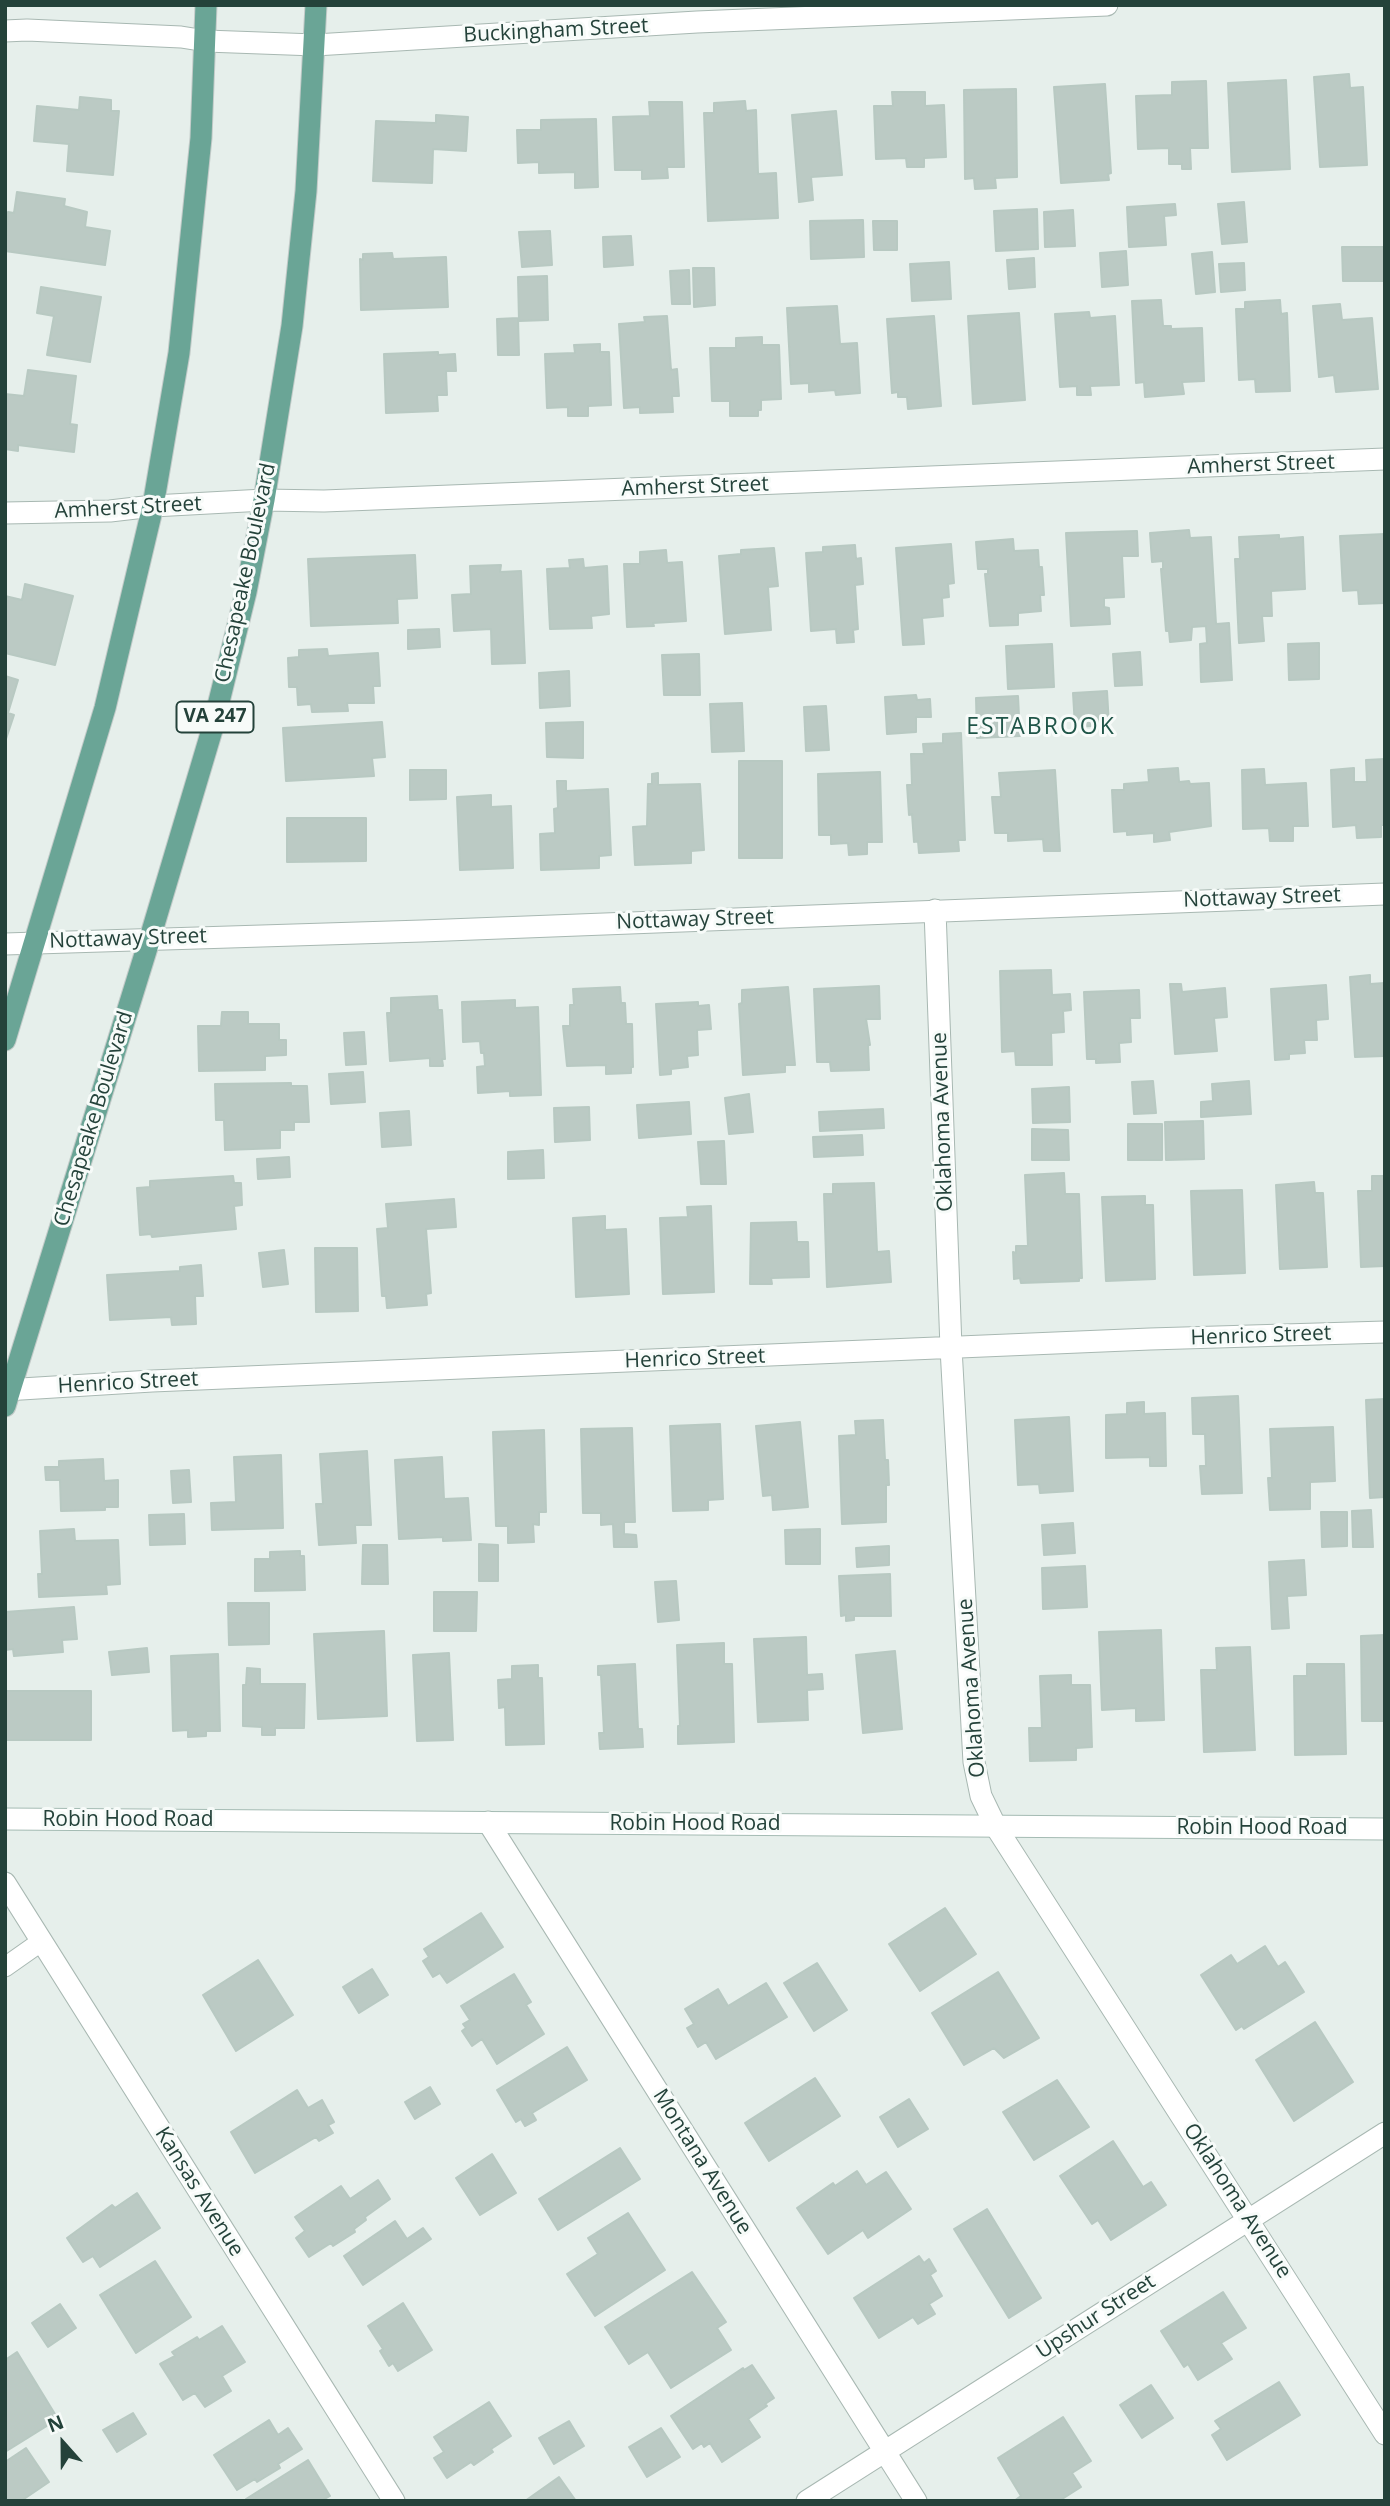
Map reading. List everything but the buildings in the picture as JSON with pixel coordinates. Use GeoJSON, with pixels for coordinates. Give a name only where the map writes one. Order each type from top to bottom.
{"type":"FeatureCollection","features":[{"type":"Feature","properties":{"kind":"main road"},"geometry":{"type":"LineString","coordinates":[[5,1040],[105,708],[153,506],[179,353],[201,138],[206,5]]}},
{"type":"Feature","properties":{"kind":"main road","name":"Chesapeake Boulevard"},"geometry":{"type":"LineString","coordinates":[[7,1395],[212,730],[246,592],[292,326],[306,191],[316,5]]}},
{"type":"Feature","properties":{"kind":"street","name":"Buckingham Street"},"geometry":{"type":"LineString","coordinates":[[5,31],[315,44],[697,22],[1107,5]]}},
{"type":"Feature","properties":{"kind":"street","name":"Amherst Street"},"geometry":{"type":"LineString","coordinates":[[5,513],[110,511],[264,500],[324,501],[1385,459]]}},
{"type":"Feature","properties":{"kind":"street","name":"Nottaway Street"},"geometry":{"type":"LineString","coordinates":[[5,944],[150,937],[422,931],[1385,894]]}},
{"type":"Feature","properties":{"kind":"street","name":"Oklahoma Avenue"},"geometry":{"type":"LineString","coordinates":[[935,910],[951,1348],[974,1762],[981,1796],[996,1826],[1385,2434]]}},
{"type":"Feature","properties":{"kind":"street","name":"Henrico Street"},"geometry":{"type":"LineString","coordinates":[[7,1395],[179,1380],[1150,1339],[1385,1332]]}},
{"type":"Feature","properties":{"kind":"street","name":"Robin Hood Road"},"geometry":{"type":"LineString","coordinates":[[5,1819],[1385,1829]]}},
{"type":"Feature","properties":{"kind":"street","name":"Montana Avenue"},"geometry":{"type":"LineString","coordinates":[[488,1822],[916,2501]]}},
{"type":"Feature","properties":{"kind":"street","name":"Kansas Avenue"},"geometry":{"type":"LineString","coordinates":[[5,1883],[394,2501]]}},
{"type":"Feature","properties":{"kind":"street","name":"Upshur Street"},"geometry":{"type":"LineString","coordinates":[[807,2501],[1385,2133]]}},
{"type":"Feature","properties":{"kind":"lane"},"geometry":{"type":"LineString","coordinates":[[5,1966],[42,1941]]}},
{"type":"Feature","properties":{"kind":"district","name":"ESTABROOK"},"geometry":{"type":"Point","coordinates":[1041,727]}}]}
